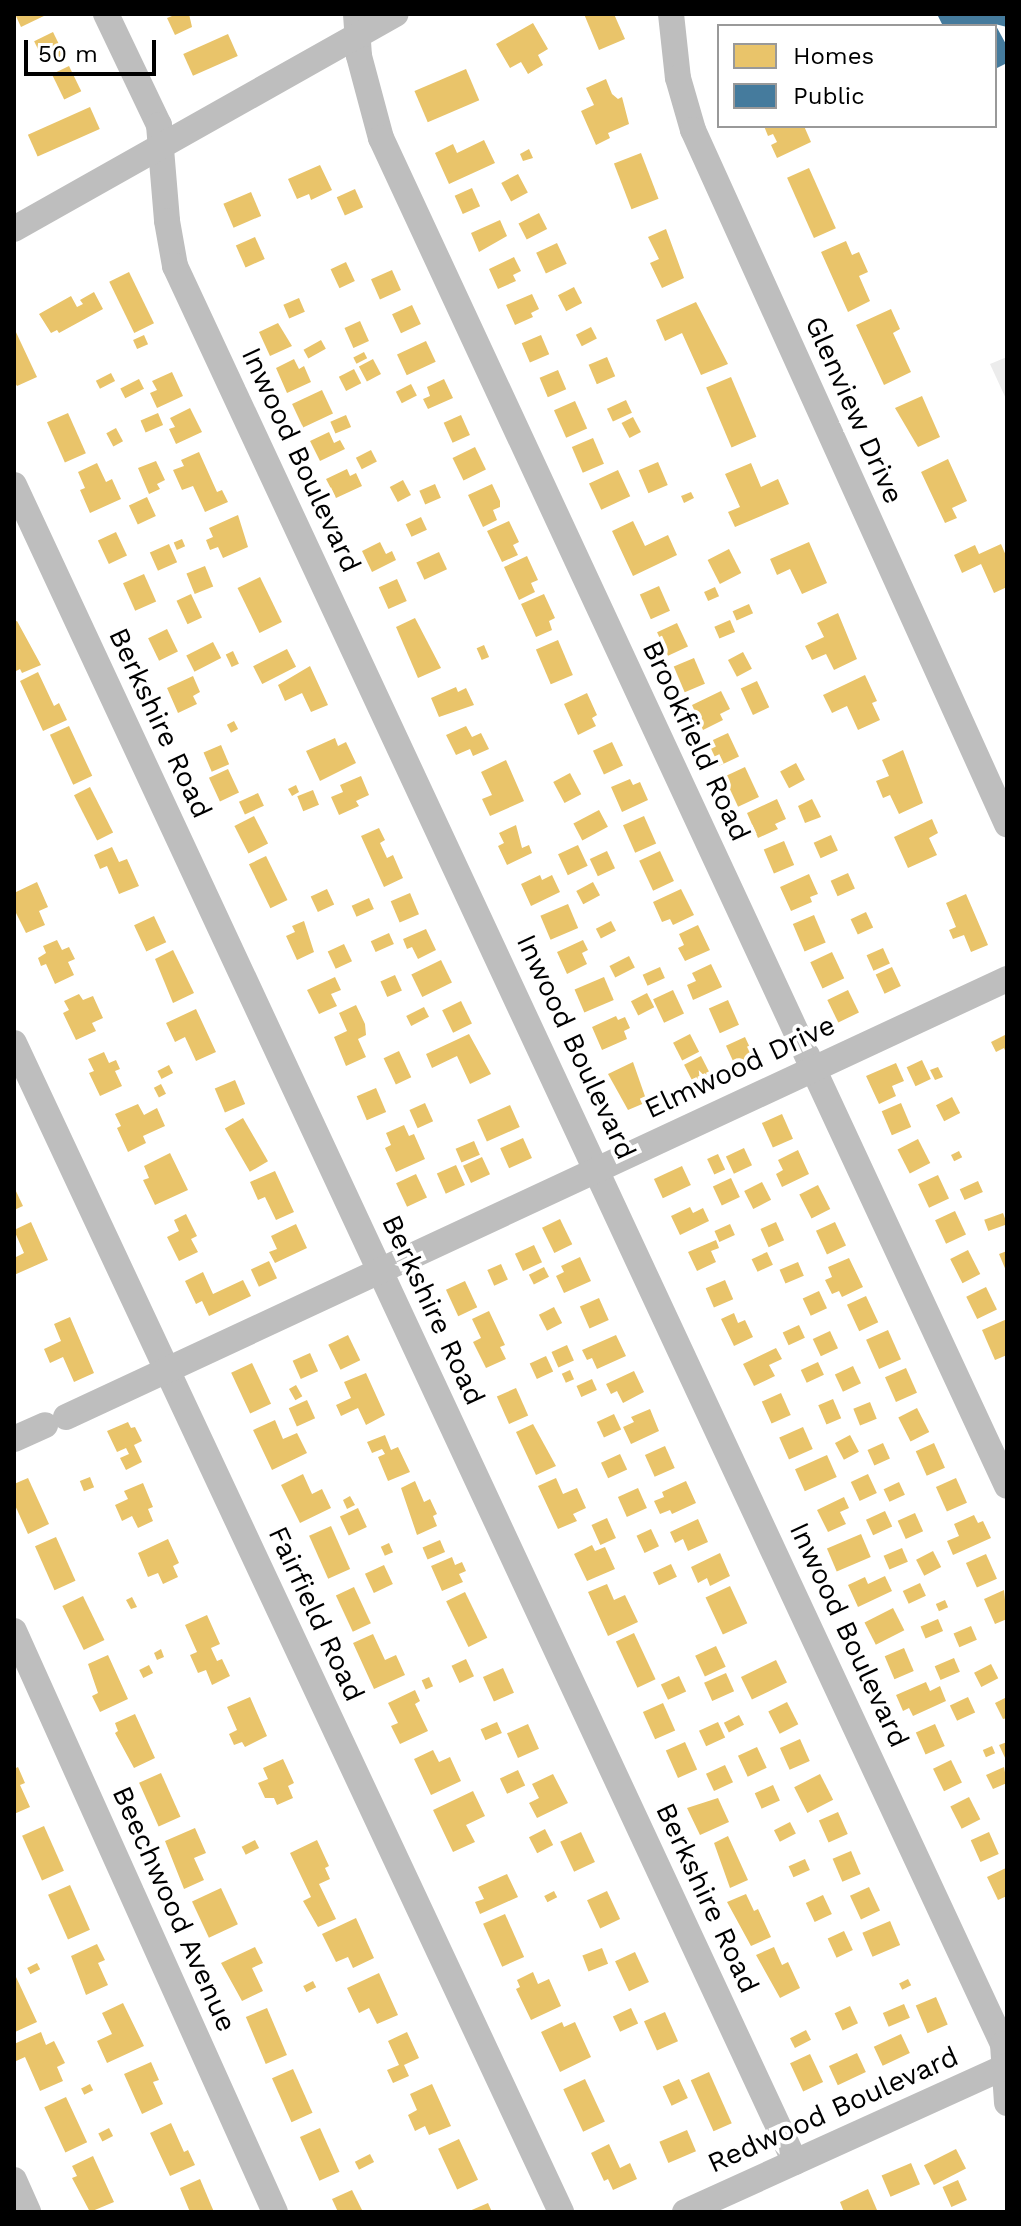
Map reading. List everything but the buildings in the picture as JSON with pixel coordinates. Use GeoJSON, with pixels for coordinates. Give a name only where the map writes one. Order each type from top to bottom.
{"type":"FeatureCollection","features":[{"type":"Feature","properties":{"kind":"street","name":"Inwood Boulevard"},"geometry":{"type":"LineString","coordinates":[[106,14],[159,125],[163,144],[167,221],[175,266],[1003,2044],[1007,2066],[1007,2103]]}},
{"type":"Feature","properties":{"kind":"street"},"geometry":{"type":"LineString","coordinates":[[14,229],[163,144],[357,25],[396,14]]}},
{"type":"Feature","properties":{"kind":"street","name":"Glenview Drive"},"geometry":{"type":"LineString","coordinates":[[671,14],[678,78],[693,130],[1007,824]]}},
{"type":"Feature","properties":{"kind":"street","name":"Brookfield Road"},"geometry":{"type":"LineString","coordinates":[[357,25],[368,100],[381,138],[1007,1486]]}},
{"type":"Feature","properties":{"kind":"street","name":"Berkshire Road"},"geometry":{"type":"LineString","coordinates":[[14,485],[795,2162]]}},
{"type":"Feature","properties":{"kind":"street","name":"Elmwood Drive"},"geometry":{"type":"LineString","coordinates":[[14,1439],[167,1371],[1007,979]]}},
{"type":"Feature","properties":{"kind":"street","name":"Fairfield Road"},"geometry":{"type":"LineString","coordinates":[[14,1043],[561,2212]]}},
{"type":"Feature","properties":{"kind":"street","name":"Beechwood Avenue"},"geometry":{"type":"LineString","coordinates":[[14,1631],[275,2212]]}},
{"type":"Feature","properties":{"kind":"street","name":"Redwood Boulevard"},"geometry":{"type":"LineString","coordinates":[[685,2212],[1007,2066]]}},
{"type":"Feature","properties":{"kind":"street"},"geometry":{"type":"LineString","coordinates":[[14,2180],[28,2212]]}},
{"type":"Feature","properties":{"kind":"shaded area"},"geometry":{"type":"Polygon","coordinates":[[[1007,357],[1007,401],[990,364],[1007,357]]]}}]}
